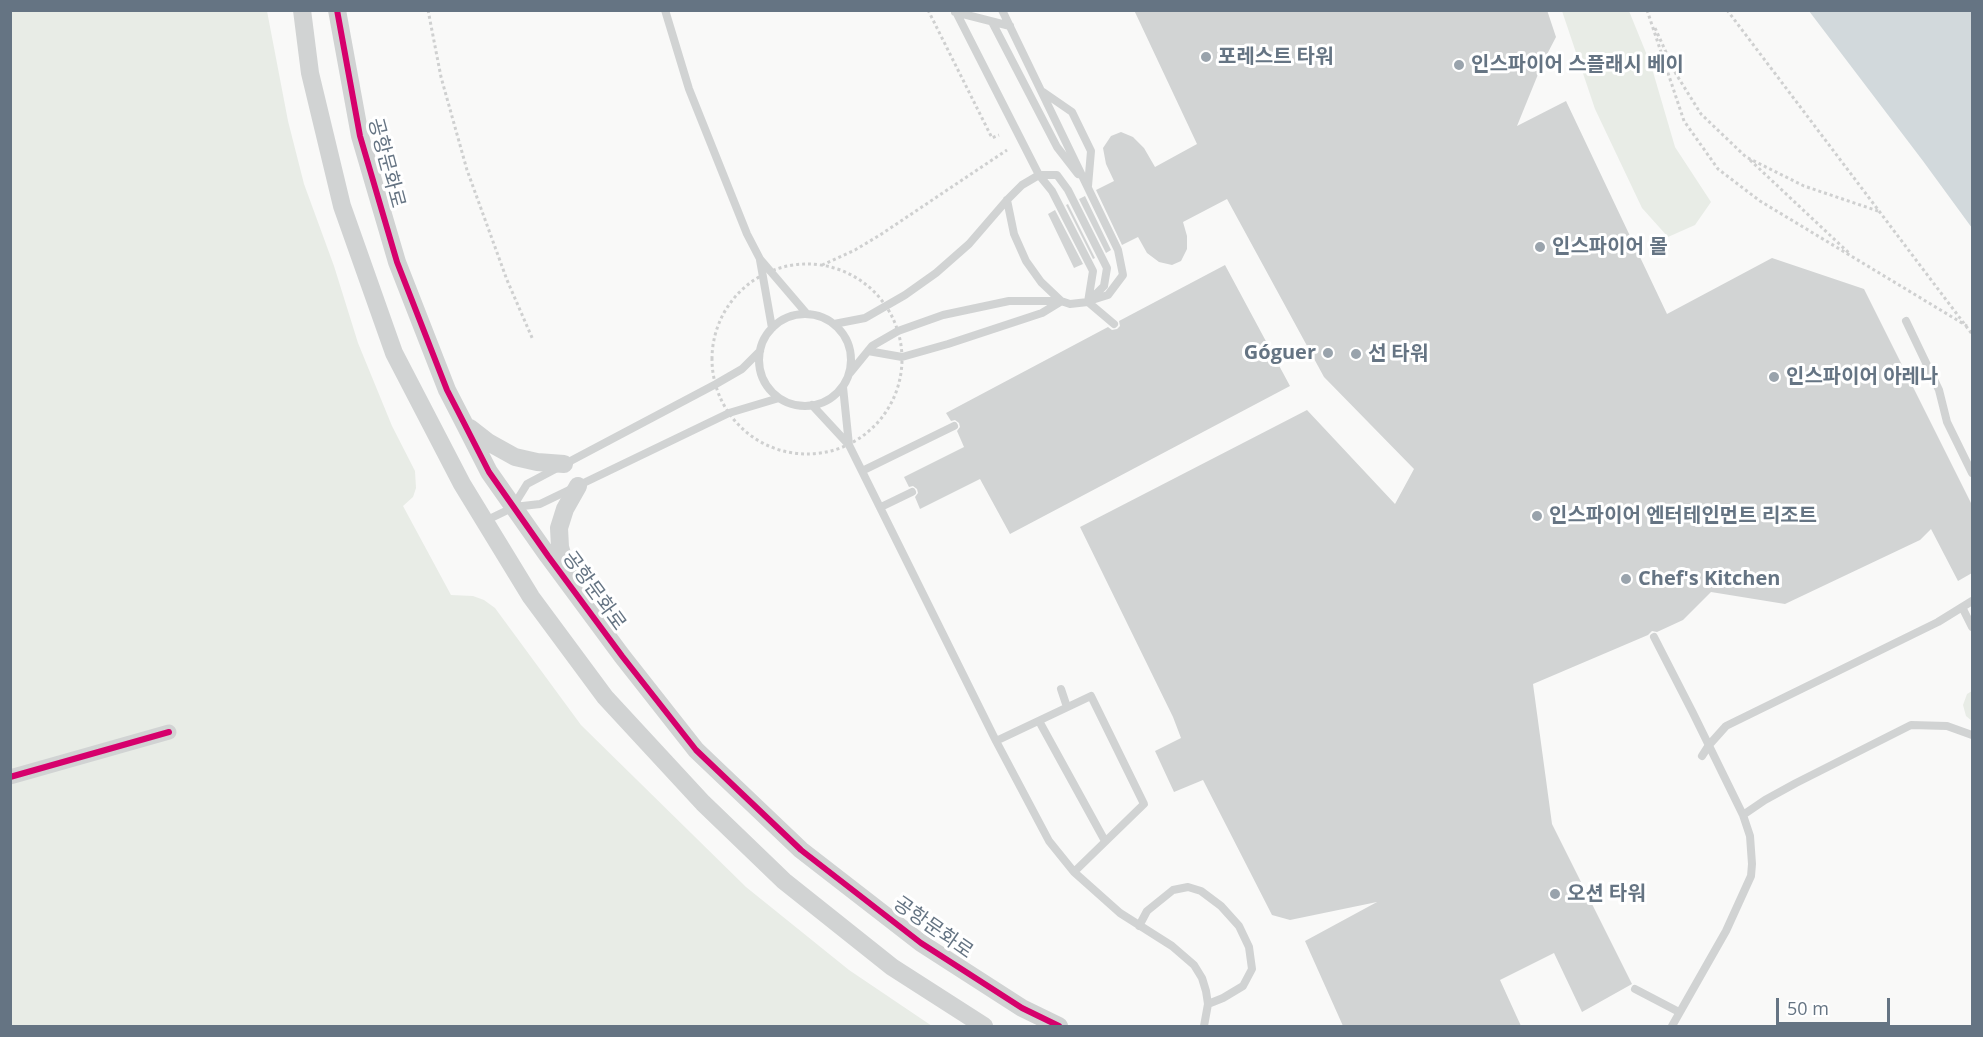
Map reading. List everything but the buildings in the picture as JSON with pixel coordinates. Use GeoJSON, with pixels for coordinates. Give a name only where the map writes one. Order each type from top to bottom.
{"type":"FeatureCollection","features":[{"type":"Feature","properties":{"kind":"street"},"geometry":{"type":"LineString","coordinates":[[302,10],[310,73],[342,206],[394,353],[462,484],[531,597],[605,697],[703,803],[784,881],[892,966],[984,1026]]}},
{"type":"Feature","properties":{"kind":"street","name":"공항문화로"},"geometry":{"type":"LineString","coordinates":[[337,10],[360,136],[397,262],[447,390],[489,472],[621,656],[696,750],[801,850],[921,943],[1022,1008],[1059,1026]]}},
{"type":"Feature","properties":{"kind":"street"},"geometry":{"type":"LineString","coordinates":[[464,423],[488,442],[515,458],[564,464]]}},
{"type":"Feature","properties":{"kind":"street"},"geometry":{"type":"LineString","coordinates":[[573,590],[560,547],[559,528],[565,508],[578,486]]}},
{"type":"Feature","properties":{"kind":"street"},"geometry":{"type":"LineString","coordinates":[[10,777],[169,732]]}},
{"type":"Feature","properties":{"kind":"lane"},"geometry":{"type":"LineString","coordinates":[[665,10],[689,89],[747,234],[760,259],[807,314]]}},
{"type":"Feature","properties":{"kind":"lane"},"geometry":{"type":"LineString","coordinates":[[760,351],[763,377],[779,398],[800,405],[812,405],[835,396],[843,387],[849,374],[872,346],[898,331],[943,315],[1009,301],[1061,301],[1070,304],[1088,302],[1108,295],[1123,275],[1118,250],[1002,10]]}},
{"type":"Feature","properties":{"kind":"lane"},"geometry":{"type":"LineString","coordinates":[[955,11],[1010,26]]}},
{"type":"Feature","properties":{"kind":"lane"},"geometry":{"type":"LineString","coordinates":[[955,11],[1039,175],[1052,191],[1093,271],[1088,302]]}},
{"type":"Feature","properties":{"kind":"lane"},"geometry":{"type":"LineString","coordinates":[[992,22],[1058,147],[1088,188]]}},
{"type":"Feature","properties":{"kind":"lane"},"geometry":{"type":"LineString","coordinates":[[1041,90],[1072,112],[1091,151],[1088,188]]}},
{"type":"Feature","properties":{"kind":"lane"},"geometry":{"type":"LineString","coordinates":[[834,324],[866,318],[936,273],[969,244],[1022,185],[1039,175],[1057,175],[1068,190],[1107,268],[1104,286],[1088,302]]}},
{"type":"Feature","properties":{"kind":"lane"},"geometry":{"type":"LineString","coordinates":[[1007,200],[1014,234],[1026,261],[1041,282],[1061,301]]}},
{"type":"Feature","properties":{"kind":"lane"},"geometry":{"type":"LineString","coordinates":[[760,259],[772,328]]}},
{"type":"Feature","properties":{"kind":"lane"},"geometry":{"type":"LineString","coordinates":[[868,351],[902,357],[948,345],[1042,313],[1061,301]]}},
{"type":"Feature","properties":{"kind":"lane"},"geometry":{"type":"LineString","coordinates":[[1088,302],[1114,324]]}},
{"type":"Feature","properties":{"kind":"lane"},"geometry":{"type":"LineString","coordinates":[[514,507],[527,484],[742,369],[760,351],[772,328],[782,320],[794,315],[807,314],[821,317],[834,324],[843,334],[849,346],[851,360],[849,374]]}},
{"type":"Feature","properties":{"kind":"lane"},"geometry":{"type":"LineString","coordinates":[[1906,321],[1940,390],[1947,422],[1972,473]]}},
{"type":"Feature","properties":{"kind":"lane"},"geometry":{"type":"LineString","coordinates":[[843,387],[849,445]]}},
{"type":"Feature","properties":{"kind":"lane"},"geometry":{"type":"LineString","coordinates":[[484,521],[514,507],[540,504],[729,413],[779,398]]}},
{"type":"Feature","properties":{"kind":"lane"},"geometry":{"type":"LineString","coordinates":[[812,405],[849,445],[996,741],[1049,841],[1074,872],[1120,913],[1172,946],[1194,965],[1202,978],[1208,1004],[1204,1026]]}},
{"type":"Feature","properties":{"kind":"lane"},"geometry":{"type":"LineString","coordinates":[[862,471],[954,426]]}},
{"type":"Feature","properties":{"kind":"lane"},"geometry":{"type":"LineString","coordinates":[[881,507],[912,492]]}},
{"type":"Feature","properties":{"kind":"lane"},"geometry":{"type":"LineString","coordinates":[[1702,756],[1726,726],[1938,622],[1972,601]]}},
{"type":"Feature","properties":{"kind":"lane"},"geometry":{"type":"LineString","coordinates":[[1962,607],[1972,627]]}},
{"type":"Feature","properties":{"kind":"lane"},"geometry":{"type":"LineString","coordinates":[[1654,637],[1743,815],[1750,836],[1752,864],[1750,876],[1726,931],[1672,1026]]}},
{"type":"Feature","properties":{"kind":"lane"},"geometry":{"type":"LineString","coordinates":[[1061,689],[1067,707]]}},
{"type":"Feature","properties":{"kind":"lane"},"geometry":{"type":"LineString","coordinates":[[996,741],[1091,696],[1144,804],[1074,872]]}},
{"type":"Feature","properties":{"kind":"lane"},"geometry":{"type":"LineString","coordinates":[[1039,721],[1105,842]]}},
{"type":"Feature","properties":{"kind":"lane"},"geometry":{"type":"LineString","coordinates":[[1743,815],[1796,783],[1911,725],[1947,726],[1972,735]]}},
{"type":"Feature","properties":{"kind":"lane"},"geometry":{"type":"LineString","coordinates":[[1139,926],[1147,911],[1173,890],[1188,887],[1201,891],[1221,906],[1239,926],[1249,947],[1252,969],[1243,986],[1208,1004]]}},
{"type":"Feature","properties":{"kind":"lane"},"geometry":{"type":"LineString","coordinates":[[1635,989],[1680,1012]]}},
{"type":"Feature","properties":{"kind":"path"},"geometry":{"type":"LineString","coordinates":[[428,10],[441,77],[467,170],[507,279],[533,340]]}},
{"type":"Feature","properties":{"kind":"path"},"geometry":{"type":"LineString","coordinates":[[928,10],[992,138],[999,135]]}},
{"type":"Feature","properties":{"kind":"path"},"geometry":{"type":"LineString","coordinates":[[1727,10],[1972,334]]}},
{"type":"Feature","properties":{"kind":"path"},"geometry":{"type":"LineString","coordinates":[[1648,12],[1684,121],[1718,169],[1760,201],[1966,326]]}},
{"type":"Feature","properties":{"kind":"path"},"geometry":{"type":"LineString","coordinates":[[1648,12],[1676,74],[1701,114],[1856,260]]}},
{"type":"Feature","properties":{"kind":"path"},"geometry":{"type":"LineString","coordinates":[[820,265],[880,236],[1007,150]]}},
{"type":"Feature","properties":{"kind":"path"},"geometry":{"type":"LineString","coordinates":[[1746,157],[1804,186],[1880,212]]}},
{"type":"Feature","properties":{"kind":"path"},"geometry":{"type":"LineString","coordinates":[[820,265],[846,273],[858,279],[873,292],[886,307],[898,331],[902,357],[899,384],[888,409],[872,430],[849,445],[820,454],[782,451],[769,446],[747,432],[729,413],[716,384],[713,368],[712,352],[715,336],[720,321],[739,293],[762,275],[771,271],[792,266],[820,265]]}},
{"type":"Feature","properties":{"kind":"shaded area"},"geometry":{"type":"Polygon","coordinates":[[[10,11],[267,11],[288,121],[304,184],[334,266],[358,343],[392,426],[415,471],[416,488],[413,497],[403,506],[451,595],[473,596],[495,608],[581,725],[746,887],[849,970],[932,1026],[11,1026],[10,11]]]}},
{"type":"Feature","properties":{"kind":"shaded area"},"geometry":{"type":"Polygon","coordinates":[[[1562,11],[1629,11],[1651,65],[1675,147],[1711,202],[1695,225],[1668,237],[1642,208],[1595,109],[1562,11]]]}},
{"type":"Feature","properties":{"kind":"shaded area"},"geometry":{"type":"Polygon","coordinates":[[[1809,11],[1972,11],[1972,228],[1923,161],[1809,11]]]}},
{"type":"Feature","properties":{"kind":"shaded area"},"geometry":{"type":"Polygon","coordinates":[[[1972,691],[1972,721],[1966,716],[1963,705],[1967,694],[1972,691]]]}},
{"type":"Feature","properties":{"kind":"cycle path"},"geometry":{"type":"LineString","coordinates":[[337,10],[360,136],[397,262],[447,390],[489,472],[548,556],[622,656],[696,750],[801,850],[921,943],[1022,1008],[1059,1026]]}},
{"type":"Feature","properties":{"kind":"cycle path"},"geometry":{"type":"LineString","coordinates":[[10,777],[169,732]]}},
{"type":"Feature","properties":{"kind":"place","name":"포레스트 타워"},"geometry":{"type":"Point","coordinates":[1206,57]}},
{"type":"Feature","properties":{"kind":"place","name":"인스파이어 스플래시 베이"},"geometry":{"type":"Point","coordinates":[1459,65]}},
{"type":"Feature","properties":{"kind":"place","name":"인스파이어 몰"},"geometry":{"type":"Point","coordinates":[1540,247]}},
{"type":"Feature","properties":{"kind":"place","name":"Góguer"},"geometry":{"type":"Point","coordinates":[1328,353]}},
{"type":"Feature","properties":{"kind":"place","name":"선 타워"},"geometry":{"type":"Point","coordinates":[1356,354]}},
{"type":"Feature","properties":{"kind":"place","name":"인스파이어 아레나"},"geometry":{"type":"Point","coordinates":[1774,377]}},
{"type":"Feature","properties":{"kind":"place","name":"인스파이어 엔터테인먼트 리조트"},"geometry":{"type":"Point","coordinates":[1537,516]}},
{"type":"Feature","properties":{"kind":"place","name":"Chef's Kitchen"},"geometry":{"type":"Point","coordinates":[1626,579]}},
{"type":"Feature","properties":{"kind":"place","name":"오션 타워"},"geometry":{"type":"Point","coordinates":[1555,894]}}]}
